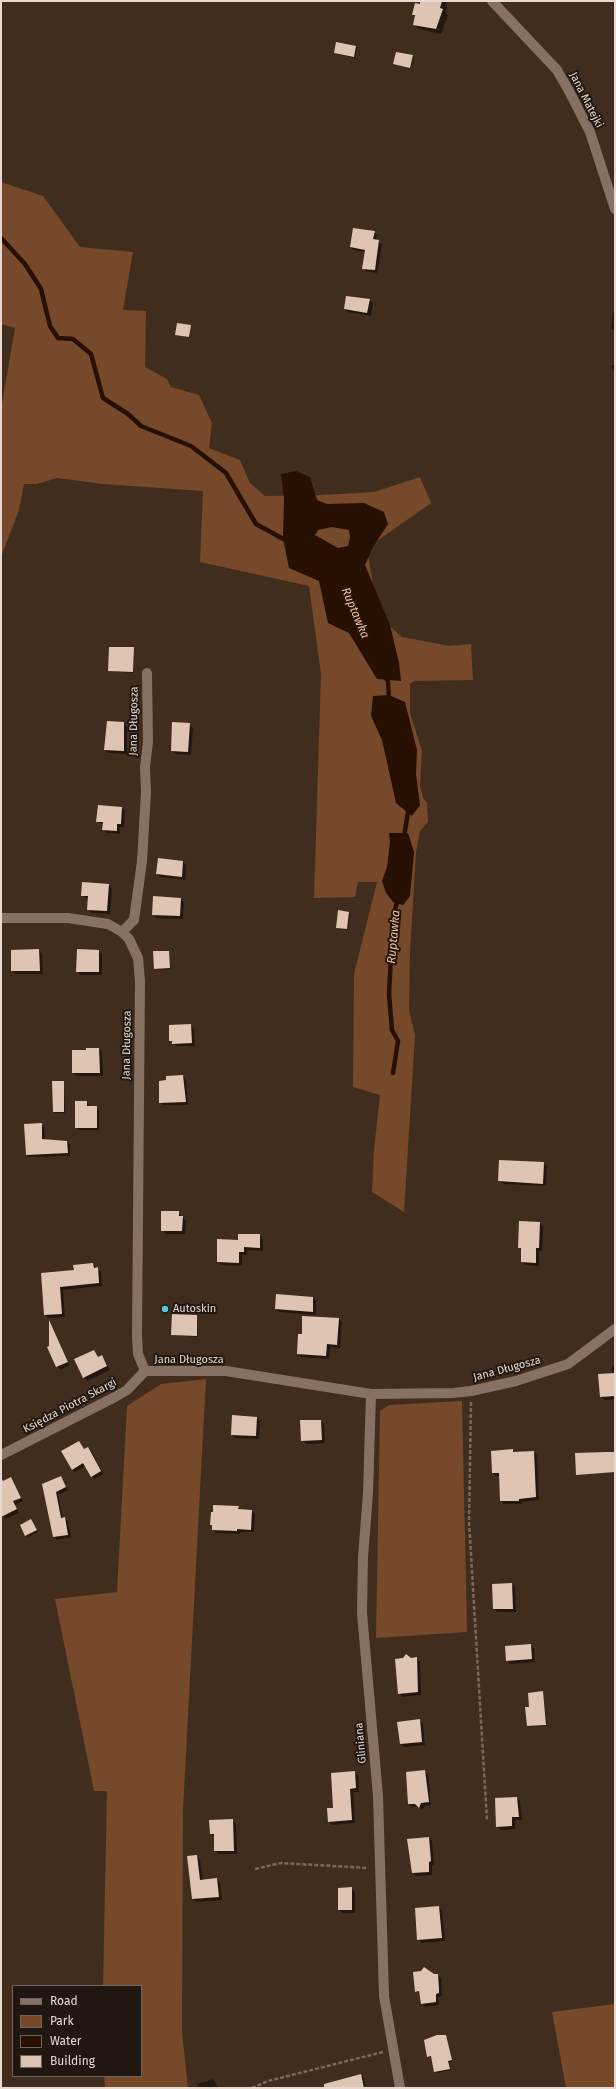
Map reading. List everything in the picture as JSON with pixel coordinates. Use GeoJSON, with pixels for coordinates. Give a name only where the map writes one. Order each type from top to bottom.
{"type":"FeatureCollection","features":[{"type":"Feature","properties":{"kind":"street","name":"Jana Matejki"},"geometry":{"type":"LineString","coordinates":[[492,1],[557,70],[590,132],[615,209]]}},
{"type":"Feature","properties":{"kind":"street","name":"Jana Długosza"},"geometry":{"type":"LineString","coordinates":[[122,932],[134,920],[142,861],[146,792],[145,767],[148,742],[147,673]]}},
{"type":"Feature","properties":{"kind":"street","name":"Jana Długosza"},"geometry":{"type":"LineString","coordinates":[[1,918],[83,920],[108,924],[122,932],[135,948],[138,958],[140,981],[137,1335],[138,1354],[145,1371],[226,1371],[371,1394],[421,1395],[471,1391],[516,1381],[568,1364],[615,1329]]}},
{"type":"Feature","properties":{"kind":"street","name":"Księdza Piotra Skargi"},"geometry":{"type":"LineString","coordinates":[[1,1455],[110,1401],[127,1390],[145,1371]]}},
{"type":"Feature","properties":{"kind":"street","name":"Gliniana"},"geometry":{"type":"LineString","coordinates":[[371,1394],[368,1493],[362,1557],[362,1613],[378,1796],[384,1996],[400,2088]]}},
{"type":"Feature","properties":{"kind":"path"},"geometry":{"type":"LineString","coordinates":[[471,1391],[469,1521],[487,1821]]}},
{"type":"Feature","properties":{"kind":"path"},"geometry":{"type":"LineString","coordinates":[[255,1869],[282,1863],[381,1868]]}},
{"type":"Feature","properties":{"kind":"path"},"geometry":{"type":"LineString","coordinates":[[252,2088],[268,2080],[393,2049]]}},
{"type":"Feature","properties":{"kind":"green space"},"geometry":{"type":"Polygon","coordinates":[[[1,182],[43,196],[80,247],[133,252],[123,310],[146,311],[145,367],[167,379],[171,387],[199,395],[212,423],[209,448],[240,460],[250,483],[265,496],[374,492],[420,477],[431,503],[367,548],[375,598],[386,623],[402,637],[450,646],[471,644],[473,680],[414,681],[410,684],[410,713],[422,751],[420,785],[423,798],[427,803],[428,822],[420,831],[416,852],[410,952],[409,1010],[415,1035],[404,1212],[372,1192],[374,1150],[380,1095],[353,1087],[354,974],[377,882],[358,882],[355,897],[314,898],[321,674],[309,586],[200,562],[203,491],[103,484],[57,478],[37,484],[24,484],[19,510],[1,557],[1,409],[15,328],[1,324],[1,182]]]}},
{"type":"Feature","properties":{"kind":"green space"},"geometry":{"type":"Polygon","coordinates":[[[206,1379],[183,1809],[182,2032],[188,2088],[105,2088],[104,2077],[142,2077],[142,1985],[103,1985],[107,1791],[94,1791],[55,1599],[117,1592],[127,1406],[161,1384],[206,1379]]]}},
{"type":"Feature","properties":{"kind":"green space"},"geometry":{"type":"Polygon","coordinates":[[[462,1401],[467,1632],[376,1638],[380,1411],[389,1405],[462,1401]]]}},
{"type":"Feature","properties":{"kind":"green space"},"geometry":{"type":"Polygon","coordinates":[[[615,2004],[615,2088],[566,2088],[552,2012],[615,2004]]]}},
{"type":"Feature","properties":{"kind":"water"},"geometry":{"type":"Polygon","coordinates":[[[296,471],[310,477],[317,500],[327,504],[364,503],[384,512],[388,524],[373,547],[365,565],[390,625],[399,663],[401,681],[377,679],[349,633],[328,623],[319,581],[289,568],[283,538],[284,498],[281,474],[296,471]],[[332,527],[318,530],[315,535],[338,548],[348,546],[350,537],[349,530],[332,527]]]}},
{"type":"Feature","properties":{"kind":"water"},"geometry":{"type":"Polygon","coordinates":[[[389,695],[405,702],[417,750],[416,774],[420,805],[412,816],[396,803],[382,740],[371,716],[373,696],[389,695]]]}},
{"type":"Feature","properties":{"kind":"water"},"geometry":{"type":"Polygon","coordinates":[[[389,833],[408,833],[414,852],[410,896],[403,905],[394,903],[386,893],[382,881],[387,867],[390,842],[389,833]]]}},
{"type":"Feature","properties":{"kind":"building"},"geometry":{"type":"Polygon","coordinates":[[[420,1],[442,1],[440,8],[443,9],[436,29],[413,25],[415,15],[412,15],[415,3],[420,4],[420,1]]]}},
{"type":"Feature","properties":{"kind":"building"},"geometry":{"type":"Polygon","coordinates":[[[336,42],[356,46],[354,57],[334,53],[336,42]]]}},
{"type":"Feature","properties":{"kind":"building"},"geometry":{"type":"Polygon","coordinates":[[[396,52],[413,55],[410,68],[393,64],[396,52]]]}},
{"type":"Feature","properties":{"kind":"building"},"geometry":{"type":"Polygon","coordinates":[[[353,228],[375,231],[373,239],[379,240],[375,270],[362,269],[365,250],[350,247],[353,228]]]}},
{"type":"Feature","properties":{"kind":"building"},"geometry":{"type":"Polygon","coordinates":[[[346,296],[370,299],[367,313],[344,309],[346,296]]]}},
{"type":"Feature","properties":{"kind":"building"},"geometry":{"type":"Polygon","coordinates":[[[177,323],[191,325],[189,337],[175,335],[177,323]]]}},
{"type":"Feature","properties":{"kind":"building"},"geometry":{"type":"Polygon","coordinates":[[[109,647],[134,647],[133,672],[108,671],[109,647]]]}},
{"type":"Feature","properties":{"kind":"building"},"geometry":{"type":"Polygon","coordinates":[[[107,721],[124,722],[124,751],[104,750],[107,721]]]}},
{"type":"Feature","properties":{"kind":"building"},"geometry":{"type":"Polygon","coordinates":[[[172,722],[190,723],[188,752],[171,751],[172,722]]]}},
{"type":"Feature","properties":{"kind":"building"},"geometry":{"type":"Polygon","coordinates":[[[98,805],[122,807],[121,824],[117,824],[117,831],[102,830],[103,822],[96,822],[98,805]]]}},
{"type":"Feature","properties":{"kind":"building"},"geometry":{"type":"Polygon","coordinates":[[[158,858],[183,861],[182,877],[156,874],[158,858]]]}},
{"type":"Feature","properties":{"kind":"building"},"geometry":{"type":"Polygon","coordinates":[[[82,882],[109,884],[107,911],[87,910],[88,896],[81,896],[82,882]]]}},
{"type":"Feature","properties":{"kind":"building"},"geometry":{"type":"Polygon","coordinates":[[[153,896],[181,898],[180,916],[152,915],[153,896]]]}},
{"type":"Feature","properties":{"kind":"building"},"geometry":{"type":"Polygon","coordinates":[[[338,910],[349,912],[347,929],[336,928],[338,910]]]}},
{"type":"Feature","properties":{"kind":"building"},"geometry":{"type":"Polygon","coordinates":[[[39,949],[40,971],[11,971],[11,950],[39,949]]]}},
{"type":"Feature","properties":{"kind":"building"},"geometry":{"type":"Polygon","coordinates":[[[77,949],[99,950],[99,972],[76,972],[77,949]]]}},
{"type":"Feature","properties":{"kind":"building"},"geometry":{"type":"Polygon","coordinates":[[[153,951],[169,951],[170,968],[154,969],[153,951]]]}},
{"type":"Feature","properties":{"kind":"building"},"geometry":{"type":"Polygon","coordinates":[[[191,1024],[192,1043],[172,1044],[172,1041],[169,1041],[169,1025],[191,1024]]]}},
{"type":"Feature","properties":{"kind":"building"},"geometry":{"type":"Polygon","coordinates":[[[86,1048],[99,1048],[100,1073],[72,1073],[72,1050],[86,1050],[86,1048]]]}},
{"type":"Feature","properties":{"kind":"building"},"geometry":{"type":"Polygon","coordinates":[[[183,1075],[186,1102],[159,1103],[159,1081],[166,1080],[166,1076],[183,1075]]]}},
{"type":"Feature","properties":{"kind":"building"},"geometry":{"type":"Polygon","coordinates":[[[52,1081],[64,1081],[64,1112],[53,1112],[52,1081]]]}},
{"type":"Feature","properties":{"kind":"building"},"geometry":{"type":"Polygon","coordinates":[[[75,1101],[87,1101],[87,1106],[97,1106],[97,1128],[75,1128],[75,1101]]]}},
{"type":"Feature","properties":{"kind":"building"},"geometry":{"type":"Polygon","coordinates":[[[42,1123],[42,1139],[67,1141],[68,1153],[26,1155],[24,1124],[42,1123]]]}},
{"type":"Feature","properties":{"kind":"building"},"geometry":{"type":"Polygon","coordinates":[[[499,1160],[544,1162],[543,1184],[498,1181],[499,1160]]]}},
{"type":"Feature","properties":{"kind":"building"},"geometry":{"type":"Polygon","coordinates":[[[161,1211],[179,1211],[179,1216],[183,1216],[182,1231],[161,1231],[161,1211]]]}},
{"type":"Feature","properties":{"kind":"building"},"geometry":{"type":"Polygon","coordinates":[[[519,1221],[540,1222],[539,1248],[536,1248],[536,1263],[521,1262],[521,1248],[518,1248],[519,1221]]]}},
{"type":"Feature","properties":{"kind":"building"},"geometry":{"type":"Polygon","coordinates":[[[238,1234],[260,1234],[260,1248],[244,1247],[244,1252],[239,1252],[239,1263],[217,1262],[217,1239],[238,1240],[238,1234]]]}},
{"type":"Feature","properties":{"kind":"building"},"geometry":{"type":"Polygon","coordinates":[[[93,1263],[94,1268],[98,1267],[99,1283],[60,1287],[62,1314],[44,1315],[41,1273],[74,1270],[73,1265],[93,1263]]]}},
{"type":"Feature","properties":{"kind":"building"},"geometry":{"type":"Polygon","coordinates":[[[276,1294],[313,1297],[313,1312],[275,1309],[276,1294]]]}},
{"type":"Feature","properties":{"kind":"building"},"geometry":{"type":"Polygon","coordinates":[[[172,1314],[197,1315],[197,1336],[171,1335],[172,1314]]]}},
{"type":"Feature","properties":{"kind":"building"},"geometry":{"type":"Polygon","coordinates":[[[302,1316],[339,1318],[337,1345],[327,1344],[326,1356],[297,1354],[298,1334],[302,1334],[302,1316]]]}},
{"type":"Feature","properties":{"kind":"building"},"geometry":{"type":"Polygon","coordinates":[[[49,1320],[68,1362],[56,1367],[47,1347],[49,1346],[49,1320]]]}},
{"type":"Feature","properties":{"kind":"building"},"geometry":{"type":"Polygon","coordinates":[[[94,1350],[98,1357],[102,1355],[107,1366],[83,1378],[74,1359],[94,1350]]]}},
{"type":"Feature","properties":{"kind":"building"},"geometry":{"type":"Polygon","coordinates":[[[615,1373],[615,1396],[600,1397],[598,1374],[615,1373]]]}},
{"type":"Feature","properties":{"kind":"building"},"geometry":{"type":"Polygon","coordinates":[[[232,1415],[257,1417],[256,1436],[231,1435],[232,1415]]]}},
{"type":"Feature","properties":{"kind":"building"},"geometry":{"type":"Polygon","coordinates":[[[300,1420],[321,1420],[322,1440],[301,1441],[300,1420]]]}},
{"type":"Feature","properties":{"kind":"building"},"geometry":{"type":"Polygon","coordinates":[[[79,1441],[84,1449],[88,1447],[101,1471],[91,1477],[83,1463],[72,1470],[61,1451],[79,1441]]]}},
{"type":"Feature","properties":{"kind":"building"},"geometry":{"type":"Polygon","coordinates":[[[513,1449],[513,1452],[534,1451],[536,1497],[519,1499],[519,1501],[500,1501],[499,1473],[492,1473],[491,1451],[513,1449]]]}},
{"type":"Feature","properties":{"kind":"building"},"geometry":{"type":"Polygon","coordinates":[[[615,1452],[615,1472],[576,1475],[575,1453],[615,1452]]]}},
{"type":"Feature","properties":{"kind":"building"},"geometry":{"type":"Polygon","coordinates":[[[61,1476],[66,1487],[56,1492],[61,1518],[65,1517],[68,1535],[53,1537],[42,1484],[61,1476]]]}},
{"type":"Feature","properties":{"kind":"building"},"geometry":{"type":"Polygon","coordinates":[[[1,1477],[3,1481],[11,1477],[21,1498],[13,1501],[17,1509],[1,1517],[1,1477]]]}},
{"type":"Feature","properties":{"kind":"building"},"geometry":{"type":"Polygon","coordinates":[[[213,1505],[239,1506],[238,1509],[252,1510],[251,1530],[212,1530],[212,1525],[210,1525],[213,1505]]]}},
{"type":"Feature","properties":{"kind":"building"},"geometry":{"type":"Polygon","coordinates":[[[31,1519],[37,1530],[25,1536],[20,1525],[31,1519]]]}},
{"type":"Feature","properties":{"kind":"building"},"geometry":{"type":"Polygon","coordinates":[[[512,1583],[513,1609],[493,1609],[492,1584],[512,1583]]]}},
{"type":"Feature","properties":{"kind":"building"},"geometry":{"type":"Polygon","coordinates":[[[531,1644],[532,1659],[506,1661],[505,1646],[531,1644]]]}},
{"type":"Feature","properties":{"kind":"building"},"geometry":{"type":"Polygon","coordinates":[[[406,1654],[411,1658],[417,1657],[418,1692],[398,1694],[395,1659],[403,1658],[406,1654]]]}},
{"type":"Feature","properties":{"kind":"building"},"geometry":{"type":"Polygon","coordinates":[[[543,1691],[546,1725],[527,1726],[525,1707],[529,1707],[528,1693],[543,1691]]]}},
{"type":"Feature","properties":{"kind":"building"},"geometry":{"type":"Polygon","coordinates":[[[420,1719],[422,1742],[400,1744],[397,1722],[420,1719]]]}},
{"type":"Feature","properties":{"kind":"building"},"geometry":{"type":"Polygon","coordinates":[[[425,1770],[429,1802],[421,1803],[419,1808],[415,1804],[408,1804],[406,1772],[425,1770]]]}},
{"type":"Feature","properties":{"kind":"building"},"geometry":{"type":"Polygon","coordinates":[[[355,1771],[356,1788],[350,1789],[352,1820],[328,1822],[327,1808],[333,1808],[331,1773],[355,1771]]]}},
{"type":"Feature","properties":{"kind":"building"},"geometry":{"type":"Polygon","coordinates":[[[517,1797],[519,1817],[512,1817],[512,1826],[496,1827],[495,1798],[517,1797]]]}},
{"type":"Feature","properties":{"kind":"building"},"geometry":{"type":"Polygon","coordinates":[[[233,1819],[234,1851],[214,1851],[214,1834],[210,1834],[209,1820],[233,1819]]]}},
{"type":"Feature","properties":{"kind":"building"},"geometry":{"type":"Polygon","coordinates":[[[429,1837],[431,1861],[429,1862],[429,1872],[412,1873],[407,1839],[429,1837]]]}},
{"type":"Feature","properties":{"kind":"building"},"geometry":{"type":"Polygon","coordinates":[[[197,1855],[200,1880],[217,1878],[219,1897],[192,1899],[187,1856],[197,1855]]]}},
{"type":"Feature","properties":{"kind":"building"},"geometry":{"type":"Polygon","coordinates":[[[352,1887],[352,1910],[338,1910],[338,1888],[352,1887]]]}},
{"type":"Feature","properties":{"kind":"building"},"geometry":{"type":"Polygon","coordinates":[[[439,1906],[442,1938],[417,1940],[415,1908],[439,1906]]]}},
{"type":"Feature","properties":{"kind":"building"},"geometry":{"type":"Polygon","coordinates":[[[424,1967],[434,1974],[438,1974],[439,1993],[436,1994],[436,2002],[421,2004],[419,1991],[415,1992],[413,1972],[421,1971],[424,1967]]]}},
{"type":"Feature","properties":{"kind":"building"},"geometry":{"type":"Polygon","coordinates":[[[437,2035],[446,2035],[452,2060],[448,2061],[450,2069],[434,2072],[431,2056],[427,2057],[424,2040],[437,2035]]]}},
{"type":"Feature","properties":{"kind":"building"},"geometry":{"type":"Polygon","coordinates":[[[361,2074],[364,2088],[324,2088],[324,2084],[361,2074]]]}},
{"type":"Feature","properties":{"kind":"waterway","name":"Ruptawka"},"geometry":{"type":"LineString","coordinates":[[1,238],[25,264],[41,289],[50,326],[58,338],[73,339],[91,354],[103,398],[128,414],[141,426],[191,446],[226,473],[256,524],[287,541]]}},
{"type":"Feature","properties":{"kind":"waterway","name":"Ruptawka"},"geometry":{"type":"LineString","coordinates":[[385,676],[388,681],[389,700]]}},
{"type":"Feature","properties":{"kind":"waterway","name":"Ruptawka"},"geometry":{"type":"LineString","coordinates":[[404,837],[408,812],[407,807]]}},
{"type":"Feature","properties":{"kind":"waterway","name":"Ruptawka"},"geometry":{"type":"LineString","coordinates":[[393,1073],[398,1041],[392,1030],[389,994],[393,918],[398,898]]}},
{"type":"Feature","properties":{"kind":"place","name":"Autoskin"},"geometry":{"type":"Point","coordinates":[165,1309]}}]}
